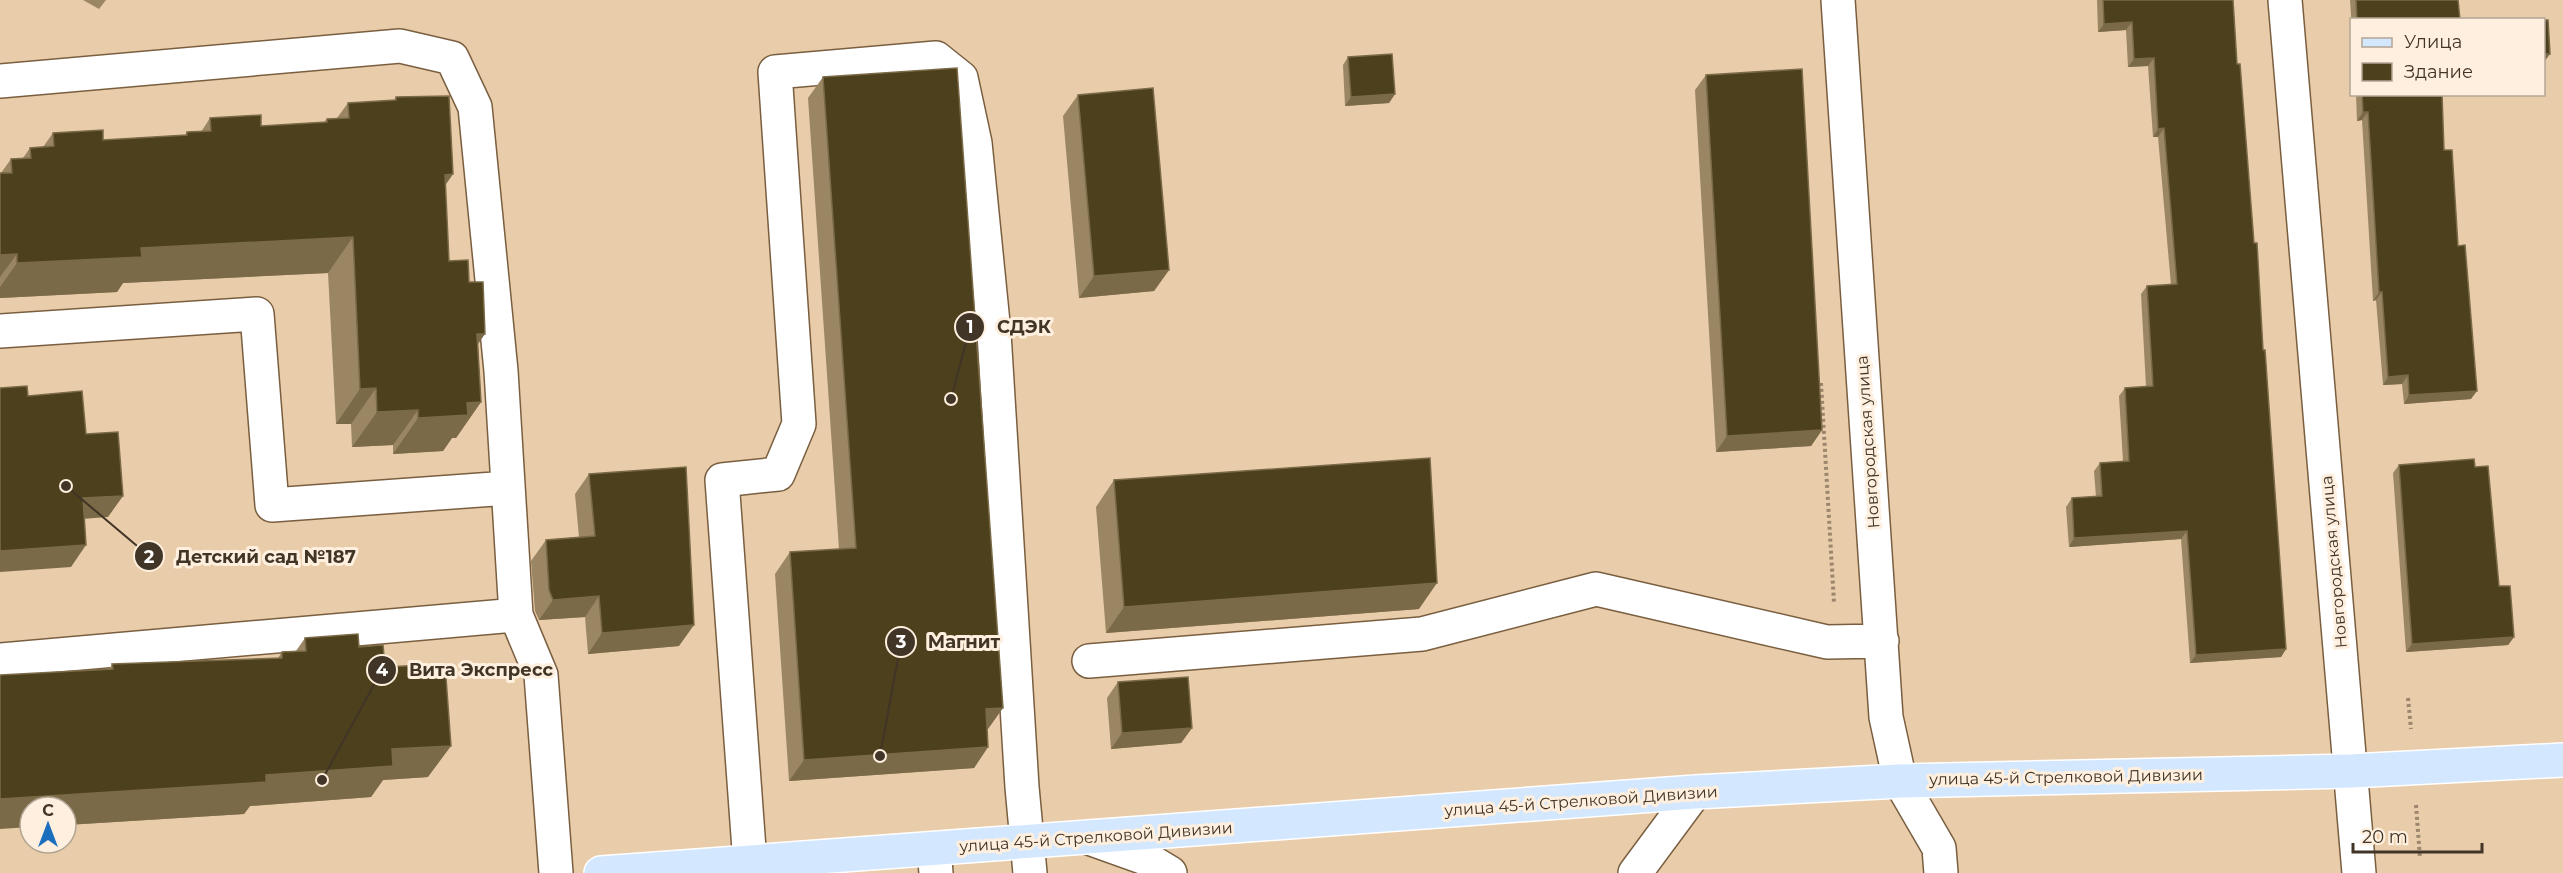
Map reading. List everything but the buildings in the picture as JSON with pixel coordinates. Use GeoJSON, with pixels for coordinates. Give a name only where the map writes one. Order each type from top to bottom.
{"type":"FeatureCollection","features":[{"type":"Feature","properties":{"kind":"main road","name":"улица 45-й Стрелковой Дивизии"},"geometry":{"type":"LineString","coordinates":[[601,873],[750,862],[935,861],[1028,857],[1089,837],[1695,792],[1900,781],[2351,771],[2563,760]]}},
{"type":"Feature","properties":{"kind":"street","name":"Новгородская улица"},"geometry":{"type":"LineString","coordinates":[[1838,0],[1886,717],[1900,781],[1939,848],[1941,873]]}},
{"type":"Feature","properties":{"kind":"street","name":"Новгородская улица"},"geometry":{"type":"LineString","coordinates":[[2285,0],[2359,873]]}},
{"type":"Feature","properties":{"kind":"street"},"geometry":{"type":"LineString","coordinates":[[0,81],[400,46],[452,58],[475,107],[501,371],[516,615],[541,675],[556,873]]}},
{"type":"Feature","properties":{"kind":"street"},"geometry":{"type":"LineString","coordinates":[[750,862],[722,480],[778,474],[799,424],[774,72],[936,58],[961,78],[975,143],[994,333],[1028,857]]}},
{"type":"Feature","properties":{"kind":"street"},"geometry":{"type":"LineString","coordinates":[[0,331],[257,314],[272,505],[508,488]]}},
{"type":"Feature","properties":{"kind":"street"},"geometry":{"type":"LineString","coordinates":[[1089,661],[1422,634],[1596,590],[1827,642],[1882,641]]}},
{"type":"Feature","properties":{"kind":"street"},"geometry":{"type":"LineString","coordinates":[[0,660],[516,615]]}},
{"type":"Feature","properties":{"kind":"street"},"geometry":{"type":"LineString","coordinates":[[1635,873],[1695,792]]}},
{"type":"Feature","properties":{"kind":"street"},"geometry":{"type":"LineString","coordinates":[[1089,837],[1145,858],[1170,873]]}},
{"type":"Feature","properties":{"kind":"path"},"geometry":{"type":"LineString","coordinates":[[1825,440],[1836,642]]}},
{"type":"Feature","properties":{"kind":"place","name":"СДЭК"},"geometry":{"type":"Point","coordinates":[951,399]}},
{"type":"Feature","properties":{"kind":"place","name":"Детский сад №187"},"geometry":{"type":"Point","coordinates":[66,486]}},
{"type":"Feature","properties":{"kind":"place","name":"Магнит"},"geometry":{"type":"Point","coordinates":[880,756]}},
{"type":"Feature","properties":{"kind":"place","name":"Вита Экспресс"},"geometry":{"type":"Point","coordinates":[322,780]}}]}
